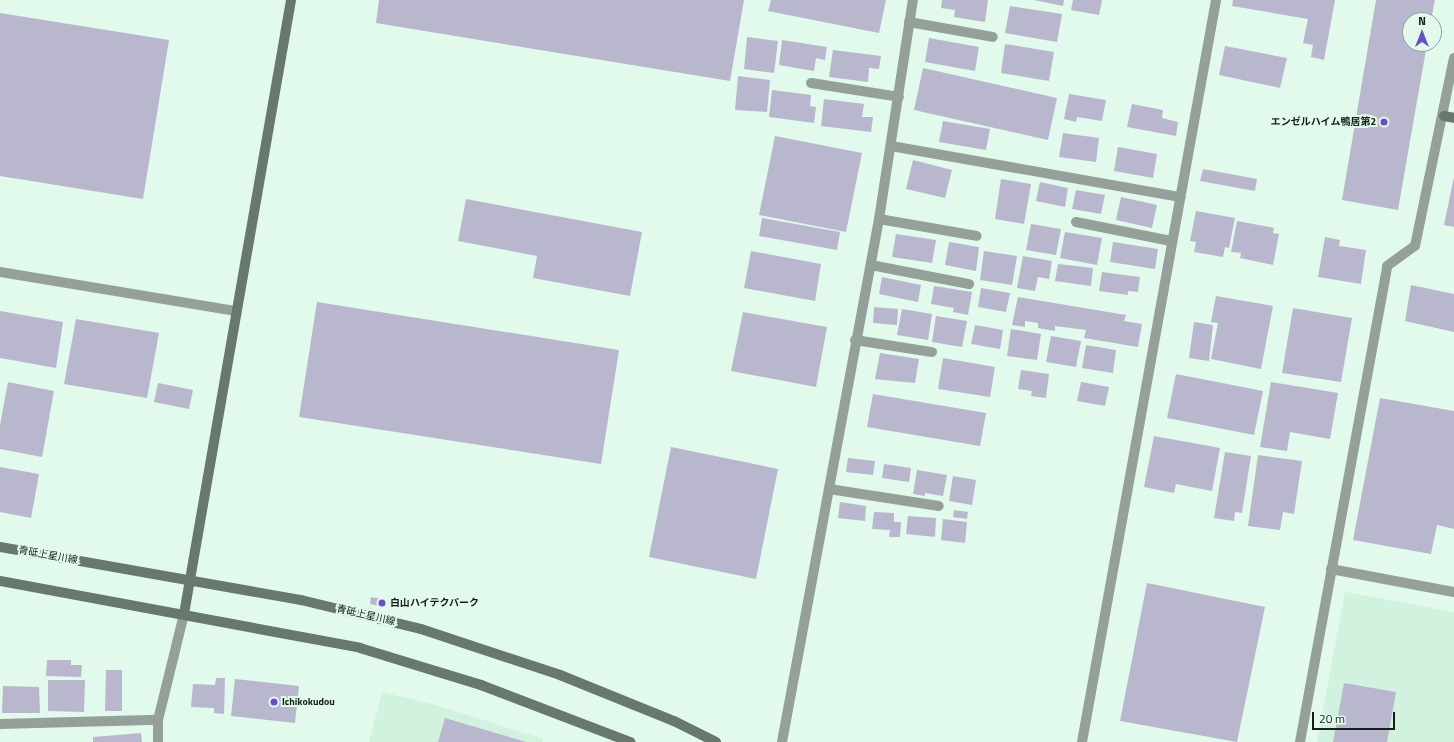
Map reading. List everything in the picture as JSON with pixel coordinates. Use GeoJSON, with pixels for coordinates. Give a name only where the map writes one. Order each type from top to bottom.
{"type":"FeatureCollection","features":[{"type":"Feature","properties":{"kind":"main road"},"geometry":{"type":"LineString","coordinates":[[184,614],[191,580],[235,311],[291,0]]}},
{"type":"Feature","properties":{"kind":"main road","name":"青砥上星川線"},"geometry":{"type":"LineString","coordinates":[[0,547],[301,600],[420,628],[560,675],[674,721],[716,742]]}},
{"type":"Feature","properties":{"kind":"main road"},"geometry":{"type":"LineString","coordinates":[[0,581],[184,614],[360,648],[481,685],[630,742]]}},
{"type":"Feature","properties":{"kind":"street"},"geometry":{"type":"LineString","coordinates":[[782,742],[855,340],[871,265],[913,0]]}},
{"type":"Feature","properties":{"kind":"street"},"geometry":{"type":"LineString","coordinates":[[1082,742],[1171,241],[1181,198],[1216,0]]}},
{"type":"Feature","properties":{"kind":"street"},"geometry":{"type":"LineString","coordinates":[[909,22],[993,37]]}},
{"type":"Feature","properties":{"kind":"street"},"geometry":{"type":"LineString","coordinates":[[1300,742],[1387,266],[1416,246],[1449,117],[1454,58]]}},
{"type":"Feature","properties":{"kind":"street"},"geometry":{"type":"LineString","coordinates":[[811,83],[898,97]]}},
{"type":"Feature","properties":{"kind":"street"},"geometry":{"type":"LineString","coordinates":[[891,146],[1181,198]]}},
{"type":"Feature","properties":{"kind":"street"},"geometry":{"type":"LineString","coordinates":[[879,219],[977,236]]}},
{"type":"Feature","properties":{"kind":"street"},"geometry":{"type":"LineString","coordinates":[[1076,222],[1171,241]]}},
{"type":"Feature","properties":{"kind":"street"},"geometry":{"type":"LineString","coordinates":[[871,265],[969,284]]}},
{"type":"Feature","properties":{"kind":"street"},"geometry":{"type":"LineString","coordinates":[[0,272],[235,311]]}},
{"type":"Feature","properties":{"kind":"street"},"geometry":{"type":"LineString","coordinates":[[855,340],[932,352]]}},
{"type":"Feature","properties":{"kind":"street"},"geometry":{"type":"LineString","coordinates":[[829,489],[939,506]]}},
{"type":"Feature","properties":{"kind":"street"},"geometry":{"type":"LineString","coordinates":[[1331,569],[1454,592]]}},
{"type":"Feature","properties":{"kind":"street"},"geometry":{"type":"LineString","coordinates":[[158,742],[158,720],[184,614]]}},
{"type":"Feature","properties":{"kind":"street"},"geometry":{"type":"LineString","coordinates":[[0,724],[158,720]]}},
{"type":"Feature","properties":{"kind":"shaded area"},"geometry":{"type":"Polygon","coordinates":[[[1345,592],[1454,612],[1454,742],[1317,742],[1345,592]]]}},
{"type":"Feature","properties":{"kind":"shaded area"},"geometry":{"type":"Polygon","coordinates":[[[382,692],[436,705],[543,739],[542,742],[369,742],[382,692]]]}},
{"type":"Feature","properties":{"kind":"building"},"geometry":{"type":"Polygon","coordinates":[[[379,0],[744,0],[730,81],[376,23],[379,0]]]}},
{"type":"Feature","properties":{"kind":"building"},"geometry":{"type":"Polygon","coordinates":[[[771,0],[886,0],[879,33],[768,11],[771,0]]]}},
{"type":"Feature","properties":{"kind":"building"},"geometry":{"type":"Polygon","coordinates":[[[942,0],[988,0],[985,22],[954,17],[955,10],[941,8],[942,0]]]}},
{"type":"Feature","properties":{"kind":"building"},"geometry":{"type":"Polygon","coordinates":[[[1034,0],[1064,0],[1063,6],[1034,0]]]}},
{"type":"Feature","properties":{"kind":"building"},"geometry":{"type":"Polygon","coordinates":[[[1073,0],[1102,0],[1099,15],[1071,10],[1073,0]]]}},
{"type":"Feature","properties":{"kind":"building"},"geometry":{"type":"Polygon","coordinates":[[[1233,0],[1335,0],[1324,60],[1311,57],[1313,45],[1303,43],[1308,19],[1232,6],[1233,0]]]}},
{"type":"Feature","properties":{"kind":"building","name":"エンゼルハイム鴨居第2"},"geometry":{"type":"Polygon","coordinates":[[[1376,0],[1435,0],[1433,12],[1402,12],[1402,52],[1426,52],[1398,210],[1342,200],[1376,0]]]}},
{"type":"Feature","properties":{"kind":"building"},"geometry":{"type":"Polygon","coordinates":[[[1010,6],[1062,14],[1057,42],[1005,33],[1010,6]]]}},
{"type":"Feature","properties":{"kind":"building"},"geometry":{"type":"Polygon","coordinates":[[[0,13],[169,40],[143,199],[0,176],[0,13]]]}},
{"type":"Feature","properties":{"kind":"building"},"geometry":{"type":"Polygon","coordinates":[[[747,37],[778,41],[774,73],[744,69],[747,37]]]}},
{"type":"Feature","properties":{"kind":"building"},"geometry":{"type":"Polygon","coordinates":[[[929,38],[979,47],[975,71],[925,62],[929,38]]]}},
{"type":"Feature","properties":{"kind":"building"},"geometry":{"type":"Polygon","coordinates":[[[782,40],[827,47],[825,60],[816,58],[814,71],[779,65],[782,40]]]}},
{"type":"Feature","properties":{"kind":"building"},"geometry":{"type":"Polygon","coordinates":[[[1005,44],[1054,52],[1049,81],[1001,73],[1005,44]]]}},
{"type":"Feature","properties":{"kind":"building"},"geometry":{"type":"Polygon","coordinates":[[[1225,46],[1287,58],[1280,88],[1219,75],[1225,46]]]}},
{"type":"Feature","properties":{"kind":"building"},"geometry":{"type":"Polygon","coordinates":[[[833,50],[881,56],[879,69],[869,68],[868,82],[829,77],[833,50]]]}},
{"type":"Feature","properties":{"kind":"building"},"geometry":{"type":"Polygon","coordinates":[[[923,68],[1057,98],[1048,140],[914,110],[923,68]]]}},
{"type":"Feature","properties":{"kind":"building"},"geometry":{"type":"Polygon","coordinates":[[[738,76],[770,80],[767,112],[735,110],[738,76]]]}},
{"type":"Feature","properties":{"kind":"building"},"geometry":{"type":"Polygon","coordinates":[[[772,90],[811,95],[810,106],[816,107],[814,123],[769,117],[772,90]]]}},
{"type":"Feature","properties":{"kind":"building"},"geometry":{"type":"Polygon","coordinates":[[[1069,94],[1106,100],[1102,121],[1077,117],[1076,122],[1064,119],[1069,94]]]}},
{"type":"Feature","properties":{"kind":"building"},"geometry":{"type":"Polygon","coordinates":[[[824,99],[864,104],[862,117],[873,117],[871,132],[821,126],[824,99]]]}},
{"type":"Feature","properties":{"kind":"building"},"geometry":{"type":"Polygon","coordinates":[[[1132,104],[1163,110],[1162,118],[1178,122],[1176,136],[1127,127],[1132,104]]]}},
{"type":"Feature","properties":{"kind":"building"},"geometry":{"type":"Polygon","coordinates":[[[943,121],[990,129],[986,150],[939,142],[943,121]]]}},
{"type":"Feature","properties":{"kind":"building"},"geometry":{"type":"Polygon","coordinates":[[[1063,133],[1099,138],[1096,162],[1059,157],[1063,133]]]}},
{"type":"Feature","properties":{"kind":"building"},"geometry":{"type":"Polygon","coordinates":[[[775,136],[862,153],[846,232],[759,215],[775,136]]]}},
{"type":"Feature","properties":{"kind":"building"},"geometry":{"type":"Polygon","coordinates":[[[1118,147],[1157,154],[1153,178],[1114,171],[1118,147]]]}},
{"type":"Feature","properties":{"kind":"building"},"geometry":{"type":"Polygon","coordinates":[[[913,160],[952,170],[945,198],[906,189],[913,160]]]}},
{"type":"Feature","properties":{"kind":"building"},"geometry":{"type":"Polygon","coordinates":[[[1203,169],[1257,179],[1255,191],[1200,181],[1203,169]]]}},
{"type":"Feature","properties":{"kind":"building"},"geometry":{"type":"Polygon","coordinates":[[[1454,177],[1454,227],[1444,225],[1454,177]]]}},
{"type":"Feature","properties":{"kind":"building"},"geometry":{"type":"Polygon","coordinates":[[[1001,179],[1031,184],[1024,224],[995,219],[1001,179]]]}},
{"type":"Feature","properties":{"kind":"building"},"geometry":{"type":"Polygon","coordinates":[[[1040,182],[1068,188],[1065,207],[1036,201],[1040,182]]]}},
{"type":"Feature","properties":{"kind":"building"},"geometry":{"type":"Polygon","coordinates":[[[1076,190],[1105,195],[1101,214],[1072,209],[1076,190]]]}},
{"type":"Feature","properties":{"kind":"building"},"geometry":{"type":"Polygon","coordinates":[[[1121,197],[1157,205],[1152,228],[1116,220],[1121,197]]]}},
{"type":"Feature","properties":{"kind":"building"},"geometry":{"type":"Polygon","coordinates":[[[466,199],[642,232],[630,296],[533,278],[537,256],[458,241],[466,199]]]}},
{"type":"Feature","properties":{"kind":"building"},"geometry":{"type":"Polygon","coordinates":[[[1196,211],[1235,218],[1229,248],[1225,247],[1223,257],[1194,252],[1196,242],[1190,241],[1196,211]]]}},
{"type":"Feature","properties":{"kind":"building"},"geometry":{"type":"Polygon","coordinates":[[[762,218],[840,232],[837,250],[759,236],[762,218]]]}},
{"type":"Feature","properties":{"kind":"building"},"geometry":{"type":"Polygon","coordinates":[[[1237,221],[1274,228],[1273,233],[1279,234],[1273,265],[1240,258],[1241,253],[1231,252],[1237,221]]]}},
{"type":"Feature","properties":{"kind":"building"},"geometry":{"type":"Polygon","coordinates":[[[1031,224],[1061,229],[1056,255],[1026,250],[1031,224]]]}},
{"type":"Feature","properties":{"kind":"building"},"geometry":{"type":"Polygon","coordinates":[[[1065,232],[1102,238],[1097,265],[1060,258],[1065,232]]]}},
{"type":"Feature","properties":{"kind":"building"},"geometry":{"type":"Polygon","coordinates":[[[896,234],[936,240],[932,263],[892,257],[896,234]]]}},
{"type":"Feature","properties":{"kind":"building"},"geometry":{"type":"Polygon","coordinates":[[[1325,237],[1340,240],[1339,246],[1366,250],[1361,284],[1318,277],[1325,237]]]}},
{"type":"Feature","properties":{"kind":"building"},"geometry":{"type":"Polygon","coordinates":[[[949,242],[979,247],[976,271],[945,265],[949,242]]]}},
{"type":"Feature","properties":{"kind":"building"},"geometry":{"type":"Polygon","coordinates":[[[1113,242],[1158,249],[1155,269],[1110,262],[1113,242]]]}},
{"type":"Feature","properties":{"kind":"building"},"geometry":{"type":"Polygon","coordinates":[[[751,251],[821,264],[815,301],[744,288],[751,251]]]}},
{"type":"Feature","properties":{"kind":"building"},"geometry":{"type":"Polygon","coordinates":[[[984,251],[1017,256],[1012,285],[980,280],[984,251]]]}},
{"type":"Feature","properties":{"kind":"building"},"geometry":{"type":"Polygon","coordinates":[[[1023,256],[1052,261],[1049,279],[1038,277],[1035,291],[1017,288],[1023,256]]]}},
{"type":"Feature","properties":{"kind":"building"},"geometry":{"type":"Polygon","coordinates":[[[1058,264],[1093,268],[1091,286],[1055,281],[1058,264]]]}},
{"type":"Feature","properties":{"kind":"building"},"geometry":{"type":"Polygon","coordinates":[[[1102,272],[1140,277],[1138,292],[1128,291],[1128,295],[1099,291],[1102,272]]]}},
{"type":"Feature","properties":{"kind":"building"},"geometry":{"type":"Polygon","coordinates":[[[882,277],[921,285],[918,302],[879,294],[882,277]]]}},
{"type":"Feature","properties":{"kind":"building"},"geometry":{"type":"Polygon","coordinates":[[[1411,285],[1454,294],[1454,332],[1405,321],[1411,285]]]}},
{"type":"Feature","properties":{"kind":"building"},"geometry":{"type":"Polygon","coordinates":[[[934,286],[972,292],[968,315],[953,312],[954,308],[931,304],[934,286]]]}},
{"type":"Feature","properties":{"kind":"building"},"geometry":{"type":"Polygon","coordinates":[[[981,288],[1010,293],[1006,312],[978,307],[981,288]]]}},
{"type":"Feature","properties":{"kind":"building"},"geometry":{"type":"Polygon","coordinates":[[[1216,296],[1273,306],[1261,369],[1211,359],[1218,323],[1211,322],[1216,296]]]}},
{"type":"Feature","properties":{"kind":"building"},"geometry":{"type":"Polygon","coordinates":[[[1018,297],[1126,315],[1124,321],[1142,324],[1138,347],[1084,338],[1086,330],[1055,326],[1055,331],[1038,328],[1038,323],[1025,321],[1025,327],[1012,325],[1018,297]]]}},
{"type":"Feature","properties":{"kind":"building"},"geometry":{"type":"Polygon","coordinates":[[[317,302],[619,350],[601,464],[299,417],[317,302]]]}},
{"type":"Feature","properties":{"kind":"building"},"geometry":{"type":"Polygon","coordinates":[[[874,307],[898,309],[897,325],[873,323],[874,307]]]}},
{"type":"Feature","properties":{"kind":"building"},"geometry":{"type":"Polygon","coordinates":[[[1293,308],[1352,318],[1341,382],[1282,373],[1293,308]]]}},
{"type":"Feature","properties":{"kind":"building"},"geometry":{"type":"Polygon","coordinates":[[[902,309],[932,314],[928,340],[897,335],[902,309]]]}},
{"type":"Feature","properties":{"kind":"building"},"geometry":{"type":"Polygon","coordinates":[[[0,311],[63,322],[56,368],[0,358],[0,311]]]}},
{"type":"Feature","properties":{"kind":"building"},"geometry":{"type":"Polygon","coordinates":[[[743,312],[827,327],[816,387],[731,371],[743,312]]]}},
{"type":"Feature","properties":{"kind":"building"},"geometry":{"type":"Polygon","coordinates":[[[936,316],[967,321],[962,347],[932,342],[936,316]]]}},
{"type":"Feature","properties":{"kind":"building"},"geometry":{"type":"Polygon","coordinates":[[[76,319],[159,333],[147,398],[64,384],[76,319]]]}},
{"type":"Feature","properties":{"kind":"building"},"geometry":{"type":"Polygon","coordinates":[[[1194,322],[1213,325],[1209,361],[1189,358],[1194,322]]]}},
{"type":"Feature","properties":{"kind":"building"},"geometry":{"type":"Polygon","coordinates":[[[975,325],[1003,330],[1000,349],[971,344],[975,325]]]}},
{"type":"Feature","properties":{"kind":"building"},"geometry":{"type":"Polygon","coordinates":[[[1011,329],[1041,334],[1037,360],[1007,356],[1011,329]]]}},
{"type":"Feature","properties":{"kind":"building"},"geometry":{"type":"Polygon","coordinates":[[[1051,336],[1081,341],[1076,367],[1046,362],[1051,336]]]}},
{"type":"Feature","properties":{"kind":"building"},"geometry":{"type":"Polygon","coordinates":[[[1086,345],[1116,350],[1113,373],[1082,368],[1086,345]]]}},
{"type":"Feature","properties":{"kind":"building"},"geometry":{"type":"Polygon","coordinates":[[[880,353],[919,359],[915,383],[875,379],[880,353]]]}},
{"type":"Feature","properties":{"kind":"building"},"geometry":{"type":"Polygon","coordinates":[[[943,358],[995,367],[990,397],[938,389],[943,358]]]}},
{"type":"Feature","properties":{"kind":"building"},"geometry":{"type":"Polygon","coordinates":[[[1021,370],[1049,374],[1046,398],[1031,396],[1032,391],[1018,389],[1021,370]]]}},
{"type":"Feature","properties":{"kind":"building"},"geometry":{"type":"Polygon","coordinates":[[[1176,374],[1263,391],[1254,435],[1167,418],[1176,374]]]}},
{"type":"Feature","properties":{"kind":"building"},"geometry":{"type":"Polygon","coordinates":[[[8,382],[54,391],[42,457],[0,449],[0,425],[8,382]]]}},
{"type":"Feature","properties":{"kind":"building"},"geometry":{"type":"Polygon","coordinates":[[[1081,382],[1109,387],[1105,406],[1077,401],[1081,382]]]}},
{"type":"Feature","properties":{"kind":"building"},"geometry":{"type":"Polygon","coordinates":[[[1271,382],[1338,393],[1330,439],[1290,432],[1287,451],[1260,447],[1271,382]]]}},
{"type":"Feature","properties":{"kind":"building"},"geometry":{"type":"Polygon","coordinates":[[[158,383],[193,390],[189,409],[154,402],[158,383]]]}},
{"type":"Feature","properties":{"kind":"building"},"geometry":{"type":"Polygon","coordinates":[[[873,394],[986,413],[980,446],[867,427],[873,394]]]}},
{"type":"Feature","properties":{"kind":"building"},"geometry":{"type":"Polygon","coordinates":[[[1380,398],[1454,411],[1454,529],[1437,525],[1431,554],[1353,540],[1380,398]]]}},
{"type":"Feature","properties":{"kind":"building"},"geometry":{"type":"Polygon","coordinates":[[[1154,436],[1220,448],[1212,491],[1176,484],[1174,493],[1144,487],[1154,436]]]}},
{"type":"Feature","properties":{"kind":"building"},"geometry":{"type":"Polygon","coordinates":[[[671,447],[778,469],[756,579],[649,557],[671,447]]]}},
{"type":"Feature","properties":{"kind":"building"},"geometry":{"type":"Polygon","coordinates":[[[1225,452],[1251,456],[1242,513],[1235,512],[1234,521],[1214,518],[1225,452]]]}},
{"type":"Feature","properties":{"kind":"building"},"geometry":{"type":"Polygon","coordinates":[[[1258,455],[1302,461],[1294,514],[1283,512],[1280,530],[1248,526],[1258,455]]]}},
{"type":"Feature","properties":{"kind":"building"},"geometry":{"type":"Polygon","coordinates":[[[848,458],[875,461],[873,475],[846,472],[848,458]]]}},
{"type":"Feature","properties":{"kind":"building"},"geometry":{"type":"Polygon","coordinates":[[[884,464],[911,468],[909,482],[882,478],[884,464]]]}},
{"type":"Feature","properties":{"kind":"building"},"geometry":{"type":"Polygon","coordinates":[[[0,467],[39,474],[31,518],[0,512],[0,467]]]}},
{"type":"Feature","properties":{"kind":"building"},"geometry":{"type":"Polygon","coordinates":[[[917,470],[947,475],[943,496],[925,493],[925,496],[913,494],[917,470]]]}},
{"type":"Feature","properties":{"kind":"building"},"geometry":{"type":"Polygon","coordinates":[[[953,476],[976,480],[972,505],[949,501],[953,476]]]}},
{"type":"Feature","properties":{"kind":"building"},"geometry":{"type":"Polygon","coordinates":[[[840,502],[866,506],[865,521],[838,518],[840,502]]]}},
{"type":"Feature","properties":{"kind":"building"},"geometry":{"type":"Polygon","coordinates":[[[954,510],[968,512],[967,519],[953,517],[954,510]]]}},
{"type":"Feature","properties":{"kind":"building"},"geometry":{"type":"Polygon","coordinates":[[[874,512],[894,513],[894,522],[901,522],[900,537],[889,537],[890,530],[872,529],[874,512]]]}},
{"type":"Feature","properties":{"kind":"building"},"geometry":{"type":"Polygon","coordinates":[[[908,516],[936,518],[935,537],[906,534],[908,516]]]}},
{"type":"Feature","properties":{"kind":"building"},"geometry":{"type":"Polygon","coordinates":[[[943,519],[967,522],[965,543],[941,540],[943,519]]]}},
{"type":"Feature","properties":{"kind":"building"},"geometry":{"type":"Polygon","coordinates":[[[1147,583],[1265,607],[1237,742],[1120,721],[1147,583]]]}},
{"type":"Feature","properties":{"kind":"building"},"geometry":{"type":"Polygon","coordinates":[[[371,597],[386,600],[384,607],[370,604],[371,597]]]}},
{"type":"Feature","properties":{"kind":"building"},"geometry":{"type":"Polygon","coordinates":[[[47,660],[71,660],[71,665],[82,665],[81,677],[46,676],[47,660]]]}},
{"type":"Feature","properties":{"kind":"building"},"geometry":{"type":"Polygon","coordinates":[[[106,670],[122,670],[122,711],[105,711],[106,670]]]}},
{"type":"Feature","properties":{"kind":"building"},"geometry":{"type":"Polygon","coordinates":[[[216,678],[225,678],[224,714],[214,713],[214,708],[191,707],[193,684],[215,685],[216,678]]]}},
{"type":"Feature","properties":{"kind":"building"},"geometry":{"type":"Polygon","coordinates":[[[235,679],[299,686],[295,723],[231,716],[235,679]]]}},
{"type":"Feature","properties":{"kind":"building"},"geometry":{"type":"Polygon","coordinates":[[[48,680],[85,680],[84,712],[48,711],[48,680]]]}},
{"type":"Feature","properties":{"kind":"building"},"geometry":{"type":"Polygon","coordinates":[[[1344,683],[1396,692],[1387,742],[1333,742],[1344,683]]]}},
{"type":"Feature","properties":{"kind":"building"},"geometry":{"type":"Polygon","coordinates":[[[3,686],[39,687],[40,713],[2,713],[3,686]]]}},
{"type":"Feature","properties":{"kind":"building"},"geometry":{"type":"Polygon","coordinates":[[[445,718],[526,742],[438,742],[445,718]]]}},
{"type":"Feature","properties":{"kind":"building"},"geometry":{"type":"Polygon","coordinates":[[[141,733],[142,742],[93,742],[93,737],[141,733]]]}},
{"type":"Feature","properties":{"kind":"place","name":"エンゼルハイム鴨居第2"},"geometry":{"type":"Point","coordinates":[1384,122]}},
{"type":"Feature","properties":{"kind":"place","name":"白山ハイテクパーク"},"geometry":{"type":"Point","coordinates":[382,603]}},
{"type":"Feature","properties":{"kind":"place","name":"Ichikokudou"},"geometry":{"type":"Point","coordinates":[274,702]}}]}
